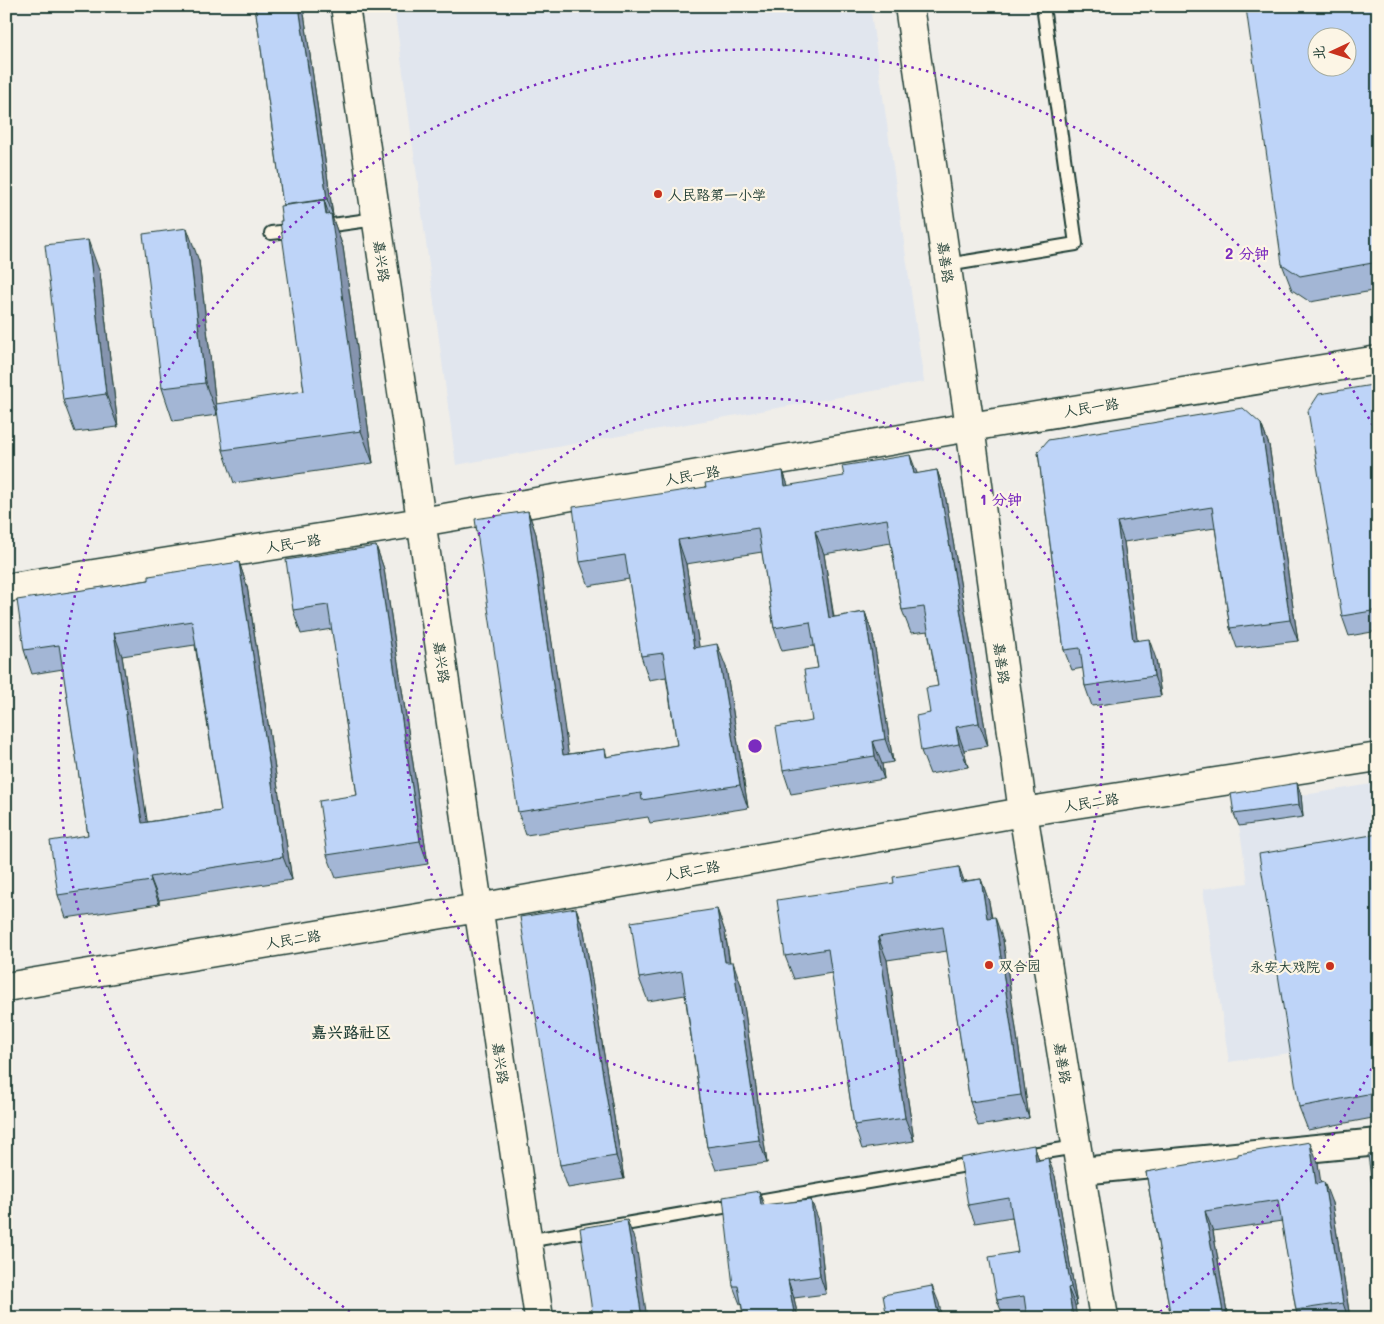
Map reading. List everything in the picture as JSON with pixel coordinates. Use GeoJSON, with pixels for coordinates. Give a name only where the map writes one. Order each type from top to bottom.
{"type":"FeatureCollection","features":[{"type":"Feature","properties":{"kind":"street","name":"嘉兴路"},"geometry":{"type":"LineString","coordinates":[[345,6],[539,1318]]}},
{"type":"Feature","properties":{"kind":"street","name":"嘉善路"},"geometry":{"type":"LineString","coordinates":[[909,6],[1023,812],[1104,1318]]}},
{"type":"Feature","properties":{"kind":"street","name":"人民一路"},"geometry":{"type":"LineString","coordinates":[[6,588],[421,522],[970,427],[1378,360]]}},
{"type":"Feature","properties":{"kind":"street","name":"人民二路"},"geometry":{"type":"LineString","coordinates":[[6,986],[478,908],[1023,812],[1378,757]]}},
{"type":"Feature","properties":{"kind":"street"},"geometry":{"type":"LineString","coordinates":[[1078,1159],[1378,1142]]}},
{"type":"Feature","properties":{"kind":"lane"},"geometry":{"type":"LineString","coordinates":[[947,265],[1076,244],[1042,6]]}},
{"type":"Feature","properties":{"kind":"lane"},"geometry":{"type":"LineString","coordinates":[[271,233],[376,219]]}},
{"type":"Feature","properties":{"kind":"lane"},"geometry":{"type":"LineString","coordinates":[[1008,1158],[1078,1159]]}},
{"type":"Feature","properties":{"kind":"lane"},"geometry":{"type":"LineString","coordinates":[[527,1241],[988,1162]]}},
{"type":"Feature","properties":{"kind":"shaded area","name":"人民路第一小学"},"geometry":{"type":"Polygon","coordinates":[[[394,6],[870,6],[924,382],[456,465],[394,6]]]}},
{"type":"Feature","properties":{"kind":"shaded area"},"geometry":{"type":"Polygon","coordinates":[[[1378,783],[1378,1117],[1308,1130],[1296,1052],[1229,1062],[1203,889],[1248,883],[1236,806],[1378,783]]]}},
{"type":"Feature","properties":{"kind":"building"},"geometry":{"type":"Polygon","coordinates":[[[255,6],[299,6],[327,199],[283,205],[255,6]]]}},
{"type":"Feature","properties":{"kind":"building"},"geometry":{"type":"Polygon","coordinates":[[[1256,6],[1378,6],[1378,262],[1300,276],[1282,264],[1246,8],[1256,6]]]}},
{"type":"Feature","properties":{"kind":"building"},"geometry":{"type":"Polygon","coordinates":[[[324,200],[326,215],[331,214],[361,431],[223,450],[216,404],[304,391],[280,221],[282,221],[280,206],[324,200]]]}},
{"type":"Feature","properties":{"kind":"building"},"geometry":{"type":"Polygon","coordinates":[[[187,228],[205,383],[162,388],[143,234],[187,228]]]}},
{"type":"Feature","properties":{"kind":"building"},"geometry":{"type":"Polygon","coordinates":[[[88,240],[106,394],[63,400],[45,245],[88,240]]]}},
{"type":"Feature","properties":{"kind":"building"},"geometry":{"type":"Polygon","coordinates":[[[1378,384],[1378,610],[1342,616],[1308,411],[1319,394],[1378,384]]]}},
{"type":"Feature","properties":{"kind":"building"},"geometry":{"type":"Polygon","coordinates":[[[1243,408],[1261,424],[1290,620],[1230,628],[1212,507],[1117,522],[1133,641],[1149,639],[1154,676],[1085,686],[1080,648],[1064,650],[1038,452],[1048,440],[1243,408]]]}},
{"type":"Feature","properties":{"kind":"building"},"geometry":{"type":"Polygon","coordinates":[[[910,455],[914,474],[937,470],[979,723],[956,727],[959,744],[921,751],[916,716],[930,713],[926,688],[938,686],[924,607],[902,610],[887,519],[815,531],[829,618],[865,612],[885,739],[873,741],[875,756],[783,770],[776,727],[812,721],[804,670],[818,668],[810,622],[774,628],[758,528],[678,540],[694,648],[717,644],[740,785],[642,800],[641,793],[518,812],[475,519],[528,511],[563,755],[605,749],[606,757],[677,745],[663,653],[641,656],[625,555],[580,562],[573,507],[706,487],[705,483],[783,471],[785,486],[844,476],[842,466],[910,455]]]}},
{"type":"Feature","properties":{"kind":"building"},"geometry":{"type":"Polygon","coordinates":[[[376,546],[420,841],[327,855],[319,801],[357,795],[328,605],[293,610],[286,560],[376,546]]]}},
{"type":"Feature","properties":{"kind":"building"},"geometry":{"type":"Polygon","coordinates":[[[239,562],[283,857],[150,877],[151,881],[58,895],[50,841],[88,835],[59,645],[24,650],[17,600],[149,580],[149,576],[239,562]],[[192,621],[114,633],[142,823],[221,811],[192,621]]]}},
{"type":"Feature","properties":{"kind":"building"},"geometry":{"type":"Polygon","coordinates":[[[1297,783],[1299,805],[1234,814],[1231,794],[1297,783]]]}},
{"type":"Feature","properties":{"kind":"building","name":"永安大戏院"},"geometry":{"type":"Polygon","coordinates":[[[1378,834],[1378,1092],[1299,1107],[1259,854],[1378,834]]]}},
{"type":"Feature","properties":{"kind":"building"},"geometry":{"type":"Polygon","coordinates":[[[959,867],[961,882],[981,879],[987,918],[995,917],[1021,1095],[970,1102],[943,927],[878,937],[905,1118],[854,1125],[828,949],[785,956],[777,900],[894,883],[893,877],[959,867]]]}},
{"type":"Feature","properties":{"kind":"building"},"geometry":{"type":"Polygon","coordinates":[[[576,908],[616,1156],[560,1165],[520,917],[576,908]]]}},
{"type":"Feature","properties":{"kind":"building"},"geometry":{"type":"Polygon","coordinates":[[[717,909],[725,962],[733,962],[759,1140],[707,1147],[682,971],[639,978],[631,922],[717,909]]]}},
{"type":"Feature","properties":{"kind":"building"},"geometry":{"type":"Polygon","coordinates":[[[1310,1142],[1316,1184],[1324,1182],[1343,1303],[1296,1310],[1278,1200],[1205,1211],[1224,1318],[1171,1318],[1146,1172],[1310,1142]]]}},
{"type":"Feature","properties":{"kind":"building"},"geometry":{"type":"Polygon","coordinates":[[[1034,1145],[1036,1161],[1048,1158],[1071,1287],[1068,1288],[1073,1318],[1027,1318],[1024,1296],[997,1300],[989,1257],[1018,1252],[1009,1198],[968,1205],[960,1158],[1034,1145]]]}},
{"type":"Feature","properties":{"kind":"building"},"geometry":{"type":"Polygon","coordinates":[[[1378,1154],[1378,1209],[1375,1209],[1368,1155],[1378,1154]]]}},
{"type":"Feature","properties":{"kind":"building"},"geometry":{"type":"Polygon","coordinates":[[[759,1191],[761,1205],[811,1200],[820,1276],[788,1280],[795,1318],[744,1318],[738,1286],[733,1286],[723,1197],[759,1191]]]}},
{"type":"Feature","properties":{"kind":"building"},"geometry":{"type":"Polygon","coordinates":[[[627,1220],[642,1318],[593,1318],[580,1228],[627,1220]]]}},
{"type":"Feature","properties":{"kind":"building"},"geometry":{"type":"Polygon","coordinates":[[[932,1286],[939,1318],[887,1318],[883,1295],[932,1286]]]}},
{"type":"Feature","properties":{"kind":"place","name":"人民路第一小学"},"geometry":{"type":"Point","coordinates":[658,194]}},
{"type":"Feature","properties":{"kind":"place","name":"双合园"},"geometry":{"type":"Point","coordinates":[989,965]}},
{"type":"Feature","properties":{"kind":"place","name":"永安大戏院"},"geometry":{"type":"Point","coordinates":[1330,966]}},
{"type":"Feature","properties":{"kind":"district","name":"嘉兴路社区"},"geometry":{"type":"Point","coordinates":[351,1031]}}]}
